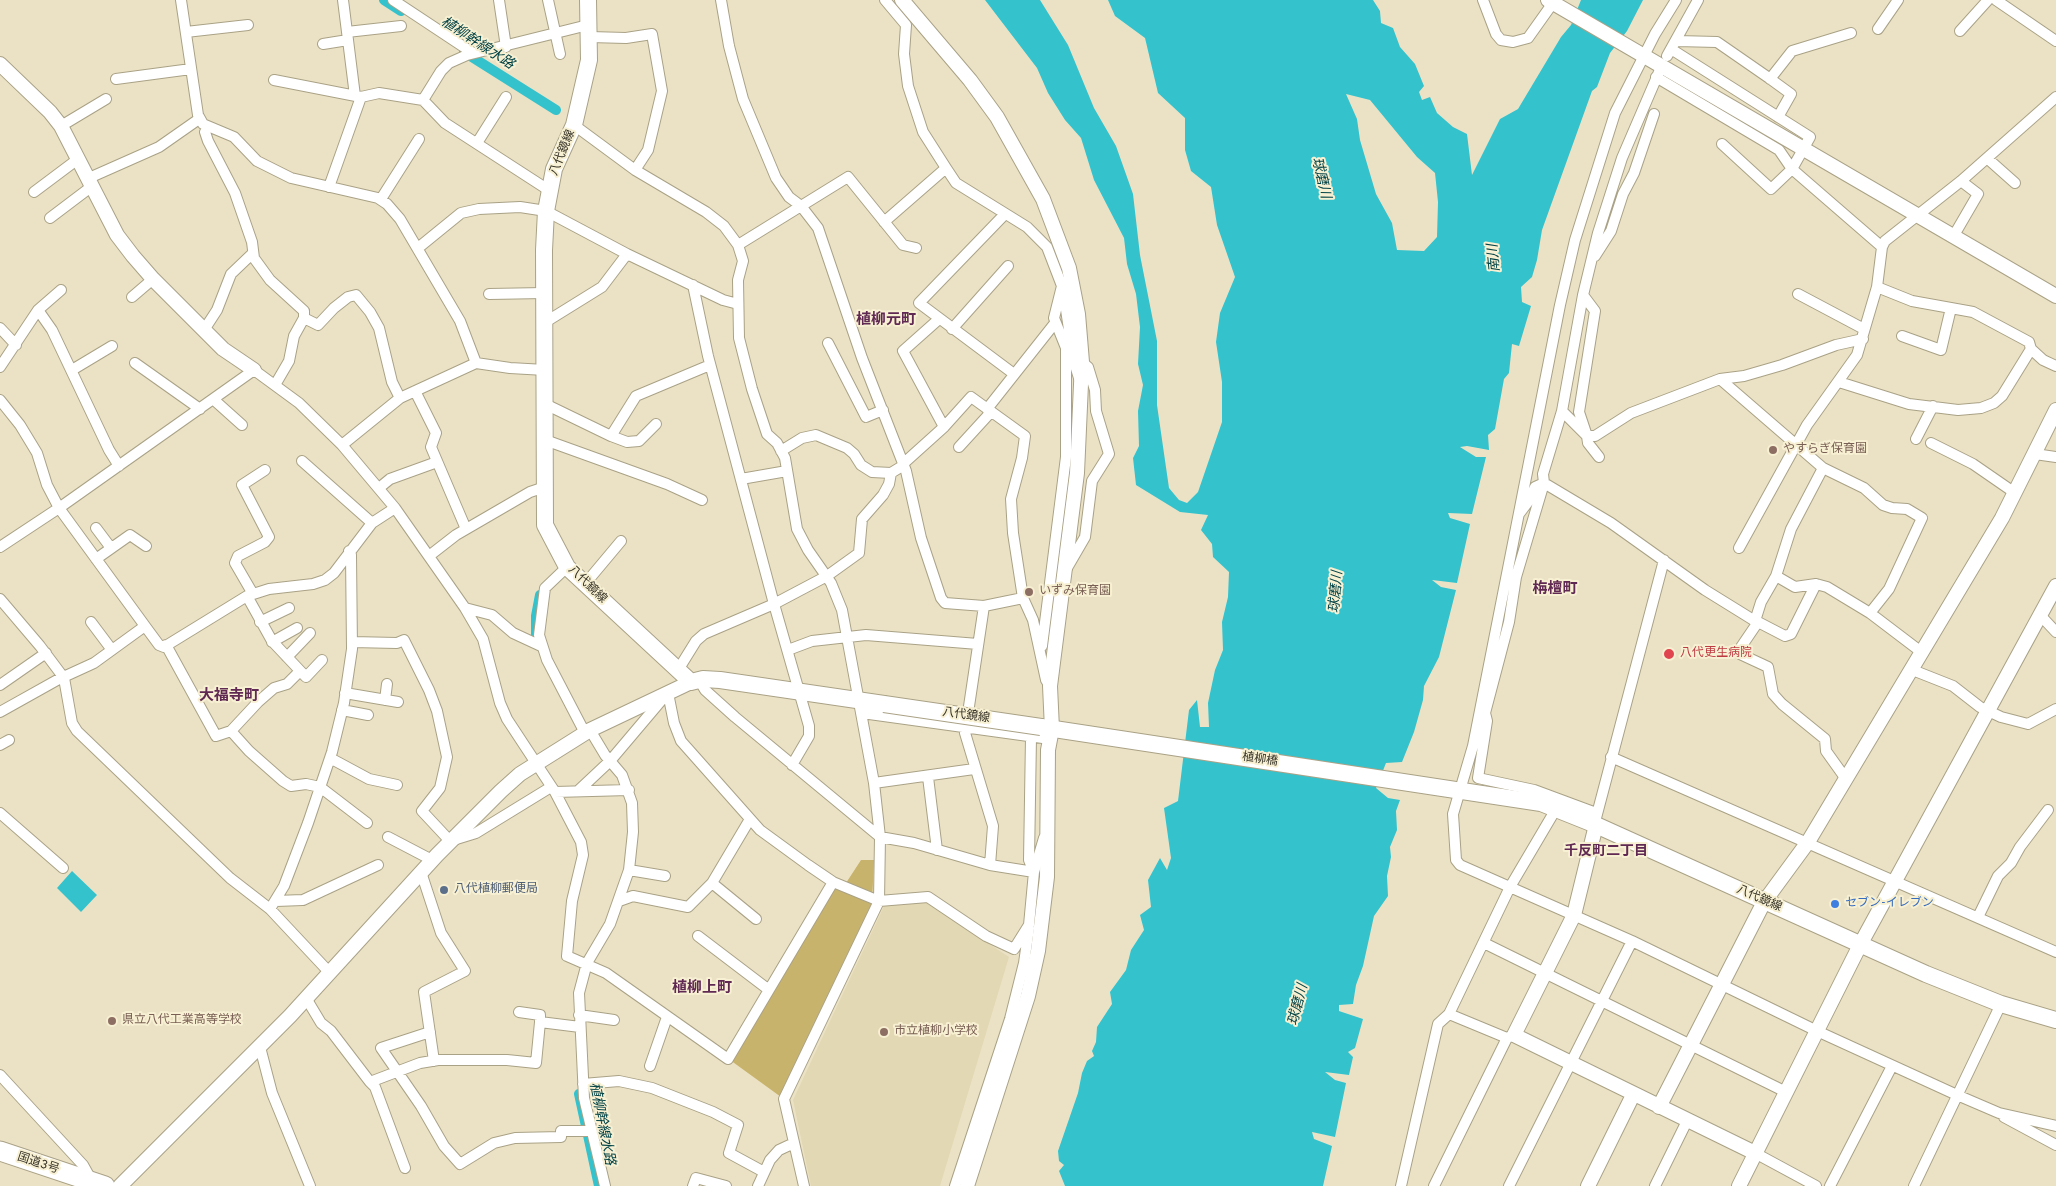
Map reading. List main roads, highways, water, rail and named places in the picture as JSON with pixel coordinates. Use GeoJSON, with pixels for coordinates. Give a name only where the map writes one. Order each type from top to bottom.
{"type":"FeatureCollection","features":[{"type":"Feature","properties":{"kind":"highway","name":"国道3号"},"geometry":{"type":"LineString","coordinates":[[0,1151],[97,1183]]}},
{"type":"Feature","properties":{"kind":"main road","name":"八代鏡線"},"geometry":{"type":"LineString","coordinates":[[588,0],[589,60],[574,125],[554,169],[546,210],[544,293],[545,525],[567,567],[678,670],[697,681],[800,690],[860,706],[884,704],[1047,732]]}},
{"type":"Feature","properties":{"kind":"main road","name":"植柳橋"},"geometry":{"type":"LineString","coordinates":[[1047,732],[1459,789]]}},
{"type":"Feature","properties":{"kind":"main road","name":"八代鏡線"},"geometry":{"type":"LineString","coordinates":[[1459,789],[1517,798],[1596,819],[1764,902],[1860,945],[2001,1004],[2056,1020]]}},
{"type":"Feature","properties":{"kind":"water"},"geometry":{"type":"Polygon","coordinates":[[[985,0],[1040,0],[1068,45],[1094,108],[1116,146],[1133,194],[1140,255],[1157,341],[1157,405],[1169,488],[1179,500],[1187,503],[1198,492],[1222,422],[1222,382],[1216,342],[1220,313],[1235,277],[1217,225],[1211,187],[1191,171],[1185,150],[1185,118],[1158,93],[1145,38],[1115,16],[1108,0],[1373,0],[1380,11],[1381,23],[1393,28],[1400,47],[1415,64],[1424,86],[1419,92],[1422,100],[1430,97],[1437,113],[1453,127],[1467,134],[1472,175],[1500,119],[1518,109],[1561,37],[1571,25],[1581,0],[1643,0],[1627,31],[1610,53],[1597,87],[1592,91],[1542,230],[1532,277],[1521,287],[1522,302],[1531,306],[1519,346],[1512,344],[1509,373],[1504,379],[1495,429],[1488,435],[1489,450],[1467,446],[1460,447],[1476,457],[1486,457],[1472,514],[1448,513],[1450,518],[1470,524],[1457,583],[1432,580],[1441,587],[1456,590],[1439,657],[1424,686],[1423,700],[1414,732],[1402,762],[1386,763],[1376,788],[1388,798],[1400,800],[1396,811],[1397,830],[1390,847],[1391,857],[1387,876],[1388,896],[1374,916],[1353,1004],[1339,1005],[1339,1011],[1363,1019],[1355,1048],[1348,1052],[1353,1057],[1349,1075],[1325,1072],[1335,1080],[1346,1083],[1335,1137],[1312,1132],[1314,1139],[1332,1146],[1323,1186],[1065,1186],[1059,1171],[1064,1165],[1059,1161],[1058,1151],[1078,1093],[1082,1073],[1087,1061],[1094,1056],[1092,1051],[1096,1042],[1097,1027],[1112,1004],[1110,992],[1126,970],[1131,950],[1144,930],[1140,915],[1151,907],[1148,880],[1160,858],[1167,870],[1171,858],[1164,808],[1178,801],[1189,710],[1197,700],[1200,727],[1209,727],[1208,703],[1215,670],[1223,650],[1222,622],[1228,597],[1229,572],[1213,557],[1212,544],[1201,530],[1208,515],[1180,512],[1136,485],[1133,458],[1139,446],[1138,411],[1143,385],[1138,364],[1140,327],[1136,294],[1127,264],[1124,238],[1094,180],[1081,138],[1065,120],[1048,93],[1037,68],[985,0]],[[1346,94],[1357,119],[1360,140],[1376,194],[1392,223],[1397,250],[1424,251],[1437,237],[1438,202],[1435,173],[1417,157],[1370,100],[1346,94]]]}},
{"type":"Feature","properties":{"kind":"water"},"geometry":{"type":"Polygon","coordinates":[[[72,871],[97,895],[81,912],[57,888],[72,871]]]}},
{"type":"Feature","properties":{"kind":"waterway","name":"植柳幹線水路"},"geometry":{"type":"LineString","coordinates":[[384,0],[401,11]]}},
{"type":"Feature","properties":{"kind":"waterway","name":"植柳幹線水路"},"geometry":{"type":"LineString","coordinates":[[464,52],[556,110]]}},
{"type":"Feature","properties":{"kind":"waterway","name":"植柳幹線水路"},"geometry":{"type":"LineString","coordinates":[[536,638],[536,616],[540,595]]}},
{"type":"Feature","properties":{"kind":"waterway","name":"植柳幹線水路"},"geometry":{"type":"LineString","coordinates":[[579,1094],[599,1186]]}},
{"type":"Feature","properties":{"kind":"place","name":"やすらぎ保育園"},"geometry":{"type":"Point","coordinates":[1773,450]}},
{"type":"Feature","properties":{"kind":"place","name":"いずみ保育園"},"geometry":{"type":"Point","coordinates":[1029,592]}},
{"type":"Feature","properties":{"kind":"place","name":"八代更生病院"},"geometry":{"type":"Point","coordinates":[1669,654]}},
{"type":"Feature","properties":{"kind":"place","name":"八代植柳郵便局"},"geometry":{"type":"Point","coordinates":[444,890]}},
{"type":"Feature","properties":{"kind":"place","name":"セブン-イレブン"},"geometry":{"type":"Point","coordinates":[1835,904]}},
{"type":"Feature","properties":{"kind":"place","name":"県立八代工業高等学校"},"geometry":{"type":"Point","coordinates":[112,1021]}},
{"type":"Feature","properties":{"kind":"place","name":"市立植柳小学校"},"geometry":{"type":"Point","coordinates":[884,1032]}},
{"type":"Feature","properties":{"kind":"district","name":"植柳元町"},"geometry":{"type":"Point","coordinates":[886,321]}},
{"type":"Feature","properties":{"kind":"district","name":"栴檀町"},"geometry":{"type":"Point","coordinates":[1555,590]}},
{"type":"Feature","properties":{"kind":"district","name":"大福寺町"},"geometry":{"type":"Point","coordinates":[229,697]}},
{"type":"Feature","properties":{"kind":"district","name":"千反町二丁目"},"geometry":{"type":"Point","coordinates":[1606,852]}},
{"type":"Feature","properties":{"kind":"district","name":"植柳上町"},"geometry":{"type":"Point","coordinates":[702,989]}},
{"type":"Feature","properties":{"kind":"water label","name":"球磨川"},"geometry":{"type":"Point","coordinates":[1320,178]}},
{"type":"Feature","properties":{"kind":"water label","name":"南川"},"geometry":{"type":"Point","coordinates":[1495,258]}},
{"type":"Feature","properties":{"kind":"water label","name":"球磨川"},"geometry":{"type":"Point","coordinates":[1337,592]}},
{"type":"Feature","properties":{"kind":"water label","name":"球磨川"},"geometry":{"type":"Point","coordinates":[1299,1005]}}]}
